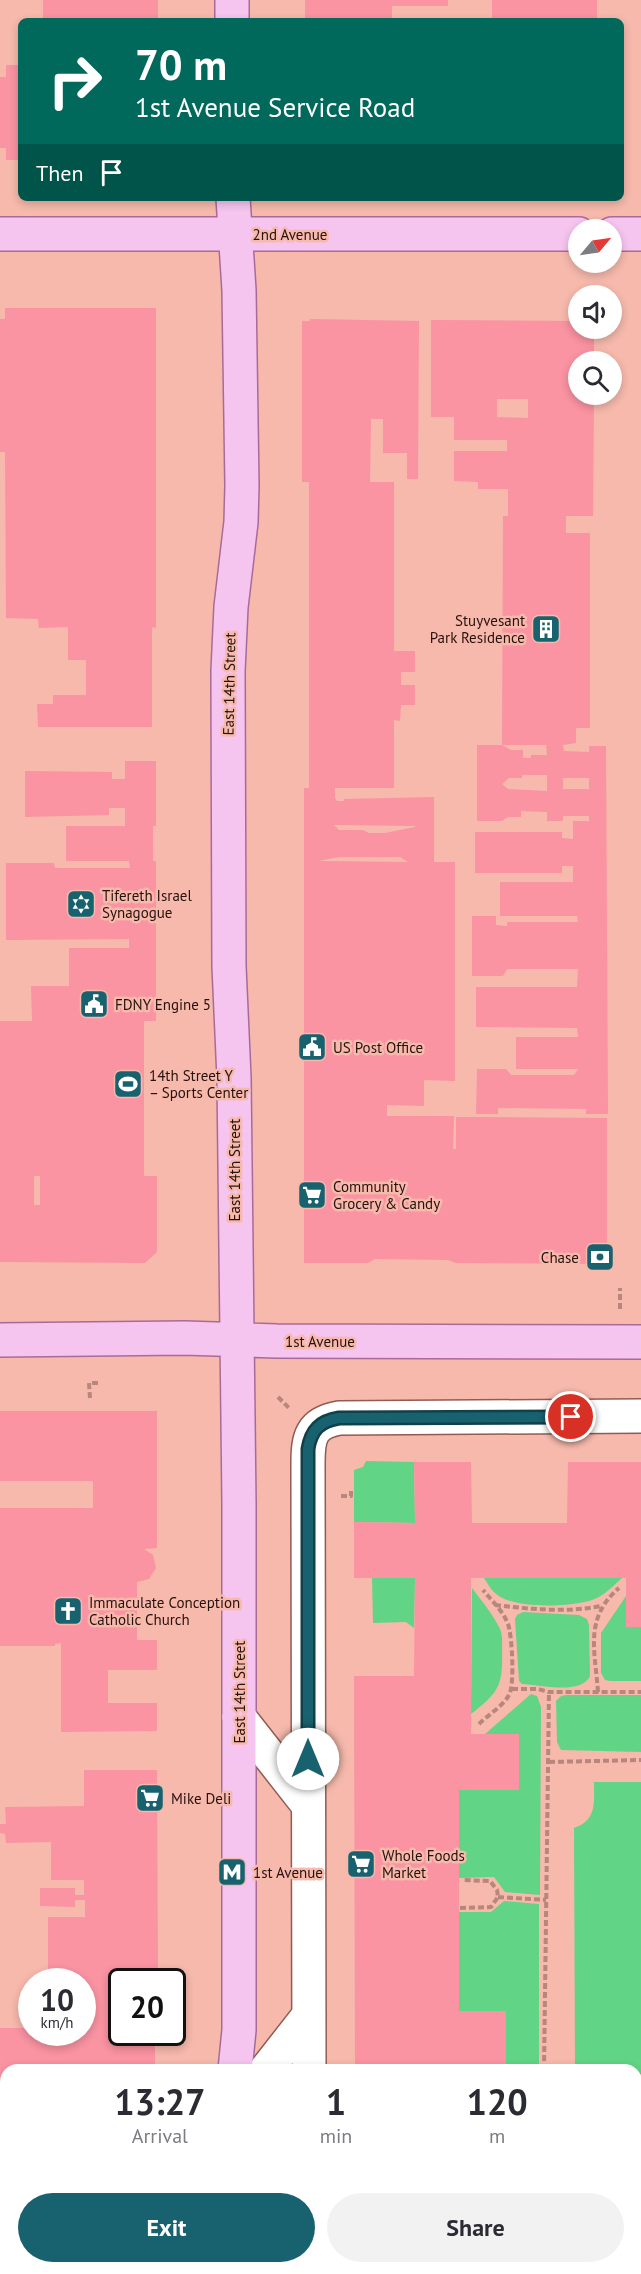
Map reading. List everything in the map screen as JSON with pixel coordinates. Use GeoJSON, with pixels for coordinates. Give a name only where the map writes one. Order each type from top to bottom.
{"type":"FeatureCollection","features":[{"type":"Feature","properties":{"kind":"main road"},"geometry":{"type":"LineString","coordinates":[[232,0],[232,18]]}},
{"type":"Feature","properties":{"kind":"main road","name":"East 14th Street"},"geometry":{"type":"LineString","coordinates":[[233,201],[239,290],[242,495],[230,618],[228,682],[229,966],[234,1078],[239,1504],[239,2030],[236,2064]]}},
{"type":"Feature","properties":{"kind":"main road","name":"2nd Avenue"},"geometry":{"type":"LineString","coordinates":[[0,234],[568,234]]}},
{"type":"Feature","properties":{"kind":"main road"},"geometry":{"type":"LineString","coordinates":[[622,234],[641,234]]}},
{"type":"Feature","properties":{"kind":"main road","name":"1st Avenue"},"geometry":{"type":"LineString","coordinates":[[0,1340],[184,1338],[641,1342]]}},
{"type":"Feature","properties":{"kind":"lane"},"geometry":{"type":"LineString","coordinates":[[309,2064],[308,1449],[314,1430],[322,1423],[339,1418],[641,1416]]}},
{"type":"Feature","properties":{"kind":"lane"},"geometry":{"type":"LineString","coordinates":[[239,1717],[308,1805]]}},
{"type":"Feature","properties":{"kind":"lane"},"geometry":{"type":"LineString","coordinates":[[271,2064],[309,2015]]}},
{"type":"Feature","properties":{"kind":"path"},"geometry":{"type":"LineString","coordinates":[[620,1288],[620,1310]]}},
{"type":"Feature","properties":{"kind":"path"},"geometry":{"type":"LineString","coordinates":[[90,1398],[89,1383],[99,1383]]}},
{"type":"Feature","properties":{"kind":"path"},"geometry":{"type":"LineString","coordinates":[[336,1496],[351,1496],[351,1489]]}},
{"type":"Feature","properties":{"kind":"path"},"geometry":{"type":"LineString","coordinates":[[598,1692],[595,1622],[602,1606],[619,1588]]}},
{"type":"Feature","properties":{"kind":"path"},"geometry":{"type":"LineString","coordinates":[[478,1724],[504,1701],[512,1689],[511,1636],[504,1616],[483,1590]]}},
{"type":"Feature","properties":{"kind":"path"},"geometry":{"type":"LineString","coordinates":[[495,1605],[562,1610],[584,1610],[602,1606]]}},
{"type":"Feature","properties":{"kind":"path"},"geometry":{"type":"LineString","coordinates":[[512,1689],[538,1689],[549,1692],[641,1692]]}},
{"type":"Feature","properties":{"kind":"path"},"geometry":{"type":"LineString","coordinates":[[544,2064],[549,1692]]}},
{"type":"Feature","properties":{"kind":"path"},"geometry":{"type":"LineString","coordinates":[[549,1761],[641,1760]]}},
{"type":"Feature","properties":{"kind":"path"},"geometry":{"type":"LineString","coordinates":[[460,1908],[491,1907],[498,1897],[497,1890],[490,1881],[462,1880]]}},
{"type":"Feature","properties":{"kind":"path"},"geometry":{"type":"LineString","coordinates":[[498,1897],[546,1900]]}},
{"type":"Feature","properties":{"kind":"green space"},"geometry":{"type":"Polygon","coordinates":[[[366,1461],[414,1462],[415,1523],[354,1522],[354,1470],[363,1467],[366,1461]]]}},
{"type":"Feature","properties":{"kind":"green space"},"geometry":{"type":"Polygon","coordinates":[[[372,1578],[415,1578],[414,1628],[406,1622],[373,1623],[372,1578]]]}},
{"type":"Feature","properties":{"kind":"green space"},"geometry":{"type":"Polygon","coordinates":[[[484,1578],[622,1578],[592,1600],[545,1606],[519,1603],[499,1596],[484,1578]]]}},
{"type":"Feature","properties":{"kind":"green space"},"geometry":{"type":"Polygon","coordinates":[[[472,1588],[500,1630],[502,1672],[493,1694],[471,1714],[472,1588]]]}},
{"type":"Feature","properties":{"kind":"green space"},"geometry":{"type":"Polygon","coordinates":[[[626,1596],[641,1627],[641,1681],[605,1680],[601,1673],[601,1633],[626,1596]]]}},
{"type":"Feature","properties":{"kind":"green space"},"geometry":{"type":"Polygon","coordinates":[[[523,1612],[579,1615],[587,1619],[590,1676],[586,1682],[560,1688],[522,1684],[519,1681],[515,1619],[523,1612]]]}},
{"type":"Feature","properties":{"kind":"green space"},"geometry":{"type":"Polygon","coordinates":[[[531,1694],[537,1696],[541,1707],[540,1895],[505,1892],[494,1877],[459,1878],[459,1790],[519,1790],[519,1734],[485,1734],[531,1694]]]}},
{"type":"Feature","properties":{"kind":"green space"},"geometry":{"type":"Polygon","coordinates":[[[566,1695],[641,1695],[641,1752],[561,1750],[557,1742],[556,1701],[566,1695]]]}},
{"type":"Feature","properties":{"kind":"green space"},"geometry":{"type":"Polygon","coordinates":[[[594,1782],[641,1782],[641,2064],[575,2064],[574,1828],[587,1820],[594,1804],[594,1782]]]}},
{"type":"Feature","properties":{"kind":"green space"},"geometry":{"type":"Polygon","coordinates":[[[504,1901],[539,1904],[539,2064],[506,2064],[506,2011],[459,2011],[459,1912],[491,1912],[504,1901]]]}},
{"type":"Feature","properties":{"kind":"building"},"geometry":{"type":"Polygon","coordinates":[[[43,0],[158,0],[158,18],[43,18],[43,0]]]}},
{"type":"Feature","properties":{"kind":"building"},"geometry":{"type":"Polygon","coordinates":[[[305,0],[448,0],[448,6],[392,6],[392,18],[305,18],[305,0]]]}},
{"type":"Feature","properties":{"kind":"building"},"geometry":{"type":"Polygon","coordinates":[[[492,0],[597,0],[597,18],[492,18],[492,0]]]}},
{"type":"Feature","properties":{"kind":"building"},"geometry":{"type":"Polygon","coordinates":[[[6,65],[18,65],[18,160],[6,160],[6,148],[0,148],[0,77],[6,77],[6,65]]]}},
{"type":"Feature","properties":{"kind":"building"},"geometry":{"type":"Polygon","coordinates":[[[5,308],[156,308],[156,628],[152,627],[152,727],[38,727],[37,704],[53,704],[53,695],[86,695],[86,660],[68,660],[68,627],[39,628],[38,619],[6,618],[5,452],[0,452],[0,319],[5,319],[5,308]]]}},
{"type":"Feature","properties":{"kind":"building"},"geometry":{"type":"Polygon","coordinates":[[[310,319],[419,321],[418,479],[407,479],[407,453],[383,453],[383,419],[371,419],[370,482],[394,482],[394,651],[415,651],[415,672],[401,672],[401,685],[415,685],[415,705],[401,705],[400,721],[394,720],[394,788],[335,788],[335,798],[337,801],[344,801],[344,799],[434,797],[434,862],[455,862],[455,1081],[424,1080],[424,1106],[387,1105],[387,1116],[454,1116],[453,1149],[456,1149],[456,1117],[607,1118],[607,1264],[456,1263],[448,1260],[375,1259],[368,1263],[304,1263],[304,788],[309,788],[309,482],[302,482],[302,321],[310,321],[310,319]],[[334,825],[339,830],[363,830],[369,833],[385,833],[415,827],[415,826],[334,825]],[[339,857],[319,861],[408,862],[400,857],[339,857]]]}},
{"type":"Feature","properties":{"kind":"building"},"geometry":{"type":"Polygon","coordinates":[[[431,320],[568,321],[568,339],[594,339],[594,351],[568,351],[568,405],[594,405],[593,516],[566,516],[566,533],[590,533],[590,728],[576,728],[576,743],[563,745],[564,751],[589,752],[589,746],[606,746],[608,1114],[586,1114],[586,1109],[498,1108],[498,1114],[476,1114],[477,1069],[506,1069],[511,1075],[574,1075],[578,1069],[516,1069],[516,1037],[578,1037],[577,1028],[476,1027],[476,987],[577,987],[578,969],[507,969],[503,976],[472,976],[472,916],[496,916],[496,925],[507,926],[507,922],[578,922],[577,916],[500,916],[500,882],[573,882],[573,866],[562,866],[562,873],[475,873],[475,832],[562,832],[562,838],[573,839],[573,821],[589,821],[589,816],[563,816],[563,821],[547,821],[547,812],[521,811],[521,817],[508,817],[502,821],[477,821],[477,745],[502,745],[503,516],[508,516],[508,489],[478,489],[478,482],[454,481],[454,451],[507,451],[507,440],[454,440],[454,417],[431,417],[431,320]],[[497,399],[497,417],[528,418],[528,399],[497,399]],[[502,745],[511,750],[523,750],[523,758],[531,758],[531,755],[547,755],[546,745],[502,745]],[[522,775],[522,778],[509,778],[502,784],[508,789],[547,791],[547,775],[522,775]],[[563,778],[563,789],[589,789],[589,778],[563,778]]]}},
{"type":"Feature","properties":{"kind":"building"},"geometry":{"type":"Polygon","coordinates":[[[125,761],[156,761],[156,826],[153,826],[153,861],[156,861],[156,1021],[144,1021],[144,1176],[157,1176],[157,1252],[145,1263],[0,1262],[0,1021],[32,1021],[31,986],[69,986],[69,948],[129,948],[129,939],[6,940],[6,863],[54,863],[55,868],[130,868],[129,861],[66,861],[66,826],[125,826],[125,808],[109,808],[109,815],[25,817],[25,771],[112,772],[112,779],[125,779],[125,761]],[[34,1176],[34,1205],[40,1205],[40,1176],[34,1176]]]}},
{"type":"Feature","properties":{"kind":"building"},"geometry":{"type":"Polygon","coordinates":[[[0,1411],[157,1411],[157,1548],[144,1549],[153,1555],[156,1568],[149,1579],[137,1582],[137,1640],[157,1640],[157,1670],[108,1670],[108,1703],[157,1703],[157,1731],[61,1732],[61,1643],[55,1646],[0,1646],[0,1508],[93,1508],[93,1481],[0,1481],[0,1411]]]}},
{"type":"Feature","properties":{"kind":"building"},"geometry":{"type":"Polygon","coordinates":[[[414,1462],[471,1462],[472,1523],[567,1523],[568,1462],[641,1462],[641,1627],[626,1627],[626,1578],[471,1578],[471,1734],[519,1734],[519,1790],[459,1790],[459,2011],[506,2011],[506,2064],[355,2064],[354,1676],[414,1676],[415,1578],[354,1578],[354,1522],[415,1523],[414,1462]]]}},
{"type":"Feature","properties":{"kind":"building"},"geometry":{"type":"Polygon","coordinates":[[[84,1770],[157,1770],[158,1968],[108,1968],[108,2046],[155,2046],[155,2064],[0,2064],[0,2028],[18,2028],[18,2046],[96,2046],[96,1968],[48,1968],[48,1917],[85,1917],[85,1900],[75,1900],[75,1907],[40,1906],[40,1888],[75,1888],[75,1895],[84,1895],[84,1880],[51,1880],[51,1842],[6,1843],[5,1834],[0,1833],[0,1824],[6,1824],[5,1807],[84,1806],[84,1770]]]}},
{"type":"Feature","properties":{"kind":"place","name":"Stuyvesant Park Residence"},"geometry":{"type":"Point","coordinates":[546,629]}},
{"type":"Feature","properties":{"kind":"place","name":"Tifereth Israel Synagogue"},"geometry":{"type":"Point","coordinates":[81,904]}},
{"type":"Feature","properties":{"kind":"place","name":"FDNY Engine 5"},"geometry":{"type":"Point","coordinates":[94,1004]}},
{"type":"Feature","properties":{"kind":"place","name":"US Post Office"},"geometry":{"type":"Point","coordinates":[312,1047]}},
{"type":"Feature","properties":{"kind":"place","name":"14th Street Y – Sports Center"},"geometry":{"type":"Point","coordinates":[128,1084]}},
{"type":"Feature","properties":{"kind":"place","name":"Community Grocery & Candy"},"geometry":{"type":"Point","coordinates":[312,1195]}},
{"type":"Feature","properties":{"kind":"place","name":"Chase"},"geometry":{"type":"Point","coordinates":[600,1257]}},
{"type":"Feature","properties":{"kind":"place","name":"Immaculate Conception Catholic Church"},"geometry":{"type":"Point","coordinates":[68,1611]}},
{"type":"Feature","properties":{"kind":"place","name":"Mike Deli"},"geometry":{"type":"Point","coordinates":[150,1798]}},
{"type":"Feature","properties":{"kind":"place","name":"Whole Foods Market"},"geometry":{"type":"Point","coordinates":[361,1864]}},
{"type":"Feature","properties":{"kind":"place","name":"1st Avenue"},"geometry":{"type":"Point","coordinates":[232,1872]}},
{"type":"Feature","properties":{"kind":"route"},"geometry":{"type":"LineString","coordinates":[[308,1759],[308,1449],[314,1430],[322,1423],[339,1418],[571,1417]]}}]}
